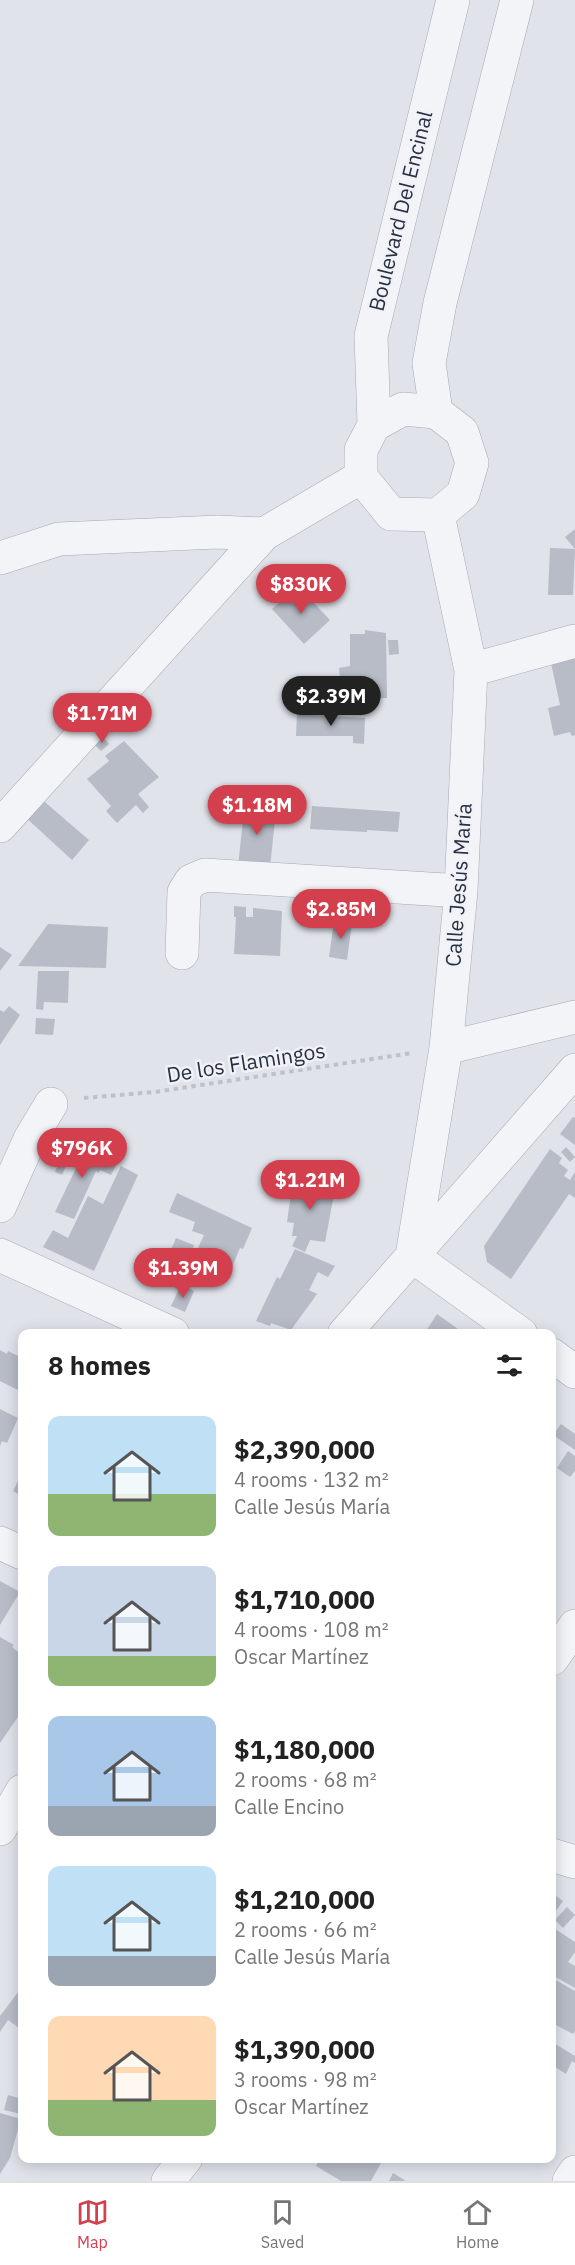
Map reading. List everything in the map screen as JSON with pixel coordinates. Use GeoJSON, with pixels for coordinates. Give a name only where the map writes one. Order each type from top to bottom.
{"type":"FeatureCollection","features":[{"type":"Feature","properties":{"kind":"street","name":"Boulevard Del Encinal"},"geometry":{"type":"LineString","coordinates":[[374,425],[370,336],[453,0]]}},
{"type":"Feature","properties":{"kind":"street"},"geometry":{"type":"LineString","coordinates":[[436,412],[429,363],[440,303],[517,0]]}},
{"type":"Feature","properties":{"kind":"street"},"geometry":{"type":"LineString","coordinates":[[403,409],[436,412],[462,432],[472,463],[463,494],[438,515],[391,514],[361,477],[361,450],[374,425],[403,409]]}},
{"type":"Feature","properties":{"kind":"street"},"geometry":{"type":"LineString","coordinates":[[0,826],[264,534],[361,477]]}},
{"type":"Feature","properties":{"kind":"street","name":"Calle Jesús María"},"geometry":{"type":"LineString","coordinates":[[412,1256],[446,1048],[461,891],[471,670],[438,515]]}},
{"type":"Feature","properties":{"kind":"street"},"geometry":{"type":"LineString","coordinates":[[0,558],[59,539],[218,532],[264,534]]}},
{"type":"Feature","properties":{"kind":"street"},"geometry":{"type":"LineString","coordinates":[[471,670],[575,641]]}},
{"type":"Feature","properties":{"kind":"street"},"geometry":{"type":"LineString","coordinates":[[182,953],[184,892],[191,881],[206,875],[461,891]]}},
{"type":"Feature","properties":{"kind":"street"},"geometry":{"type":"LineString","coordinates":[[446,1048],[575,1017]]}},
{"type":"Feature","properties":{"kind":"street"},"geometry":{"type":"LineString","coordinates":[[348,1329],[575,1070]]}},
{"type":"Feature","properties":{"kind":"street"},"geometry":{"type":"LineString","coordinates":[[0,1206],[30,1139],[51,1104]]}},
{"type":"Feature","properties":{"kind":"street"},"geometry":{"type":"LineString","coordinates":[[0,1255],[161,1329]]}},
{"type":"Feature","properties":{"kind":"street"},"geometry":{"type":"LineString","coordinates":[[412,1256],[514,1329]]}},
{"type":"Feature","properties":{"kind":"street"},"geometry":{"type":"LineString","coordinates":[[556,1358],[575,1372]]}},
{"type":"Feature","properties":{"kind":"street"},"geometry":{"type":"LineString","coordinates":[[0,1543],[18,1551]]}},
{"type":"Feature","properties":{"kind":"street"},"geometry":{"type":"LineString","coordinates":[[556,1653],[575,1626]]}},
{"type":"Feature","properties":{"kind":"street"},"geometry":{"type":"LineString","coordinates":[[556,1856],[575,1862]]}},
{"type":"Feature","properties":{"kind":"street"},"geometry":{"type":"LineString","coordinates":[[168,2181],[182,2163]]}},
{"type":"Feature","properties":{"kind":"street"},"geometry":{"type":"LineString","coordinates":[[569,2181],[575,2172]]}},
{"type":"Feature","properties":{"kind":"path","name":"De los Flamingos"},"geometry":{"type":"LineString","coordinates":[[51,1104],[72,1099],[155,1092],[446,1048]]}},
{"type":"Feature","properties":{"kind":"building"},"geometry":{"type":"Polygon","coordinates":[[[575,529],[575,549],[565,537],[575,529]]]}},
{"type":"Feature","properties":{"kind":"building"},"geometry":{"type":"Polygon","coordinates":[[[550,548],[575,549],[573,595],[548,595],[550,548]]]}},
{"type":"Feature","properties":{"kind":"building"},"geometry":{"type":"Polygon","coordinates":[[[298,586],[330,620],[304,644],[272,609],[298,586]]]}},
{"type":"Feature","properties":{"kind":"building"},"geometry":{"type":"Polygon","coordinates":[[[365,630],[386,633],[387,698],[342,698],[339,668],[350,666],[350,634],[365,634],[365,630]]]}},
{"type":"Feature","properties":{"kind":"building"},"geometry":{"type":"Polygon","coordinates":[[[388,640],[398,640],[399,654],[389,655],[388,640]]]}},
{"type":"Feature","properties":{"kind":"building"},"geometry":{"type":"Polygon","coordinates":[[[575,657],[575,735],[572,736],[570,732],[554,736],[548,708],[560,705],[551,663],[575,657]]]}},
{"type":"Feature","properties":{"kind":"building"},"geometry":{"type":"Polygon","coordinates":[[[297,714],[365,718],[364,744],[353,743],[353,736],[296,736],[297,714]]]}},
{"type":"Feature","properties":{"kind":"building"},"geometry":{"type":"Polygon","coordinates":[[[102,736],[109,744],[101,751],[94,744],[102,736]]]}},
{"type":"Feature","properties":{"kind":"building"},"geometry":{"type":"Polygon","coordinates":[[[124,741],[159,777],[138,794],[149,807],[143,813],[136,805],[117,823],[106,811],[111,806],[87,779],[109,761],[105,756],[124,741]]]}},
{"type":"Feature","properties":{"kind":"building"},"geometry":{"type":"Polygon","coordinates":[[[39,797],[89,840],[72,860],[23,815],[39,797]]]}},
{"type":"Feature","properties":{"kind":"building"},"geometry":{"type":"Polygon","coordinates":[[[245,802],[269,804],[268,810],[276,811],[270,867],[238,866],[245,802]]]}},
{"type":"Feature","properties":{"kind":"building"},"geometry":{"type":"Polygon","coordinates":[[[312,806],[400,812],[398,832],[310,829],[312,806]]]}},
{"type":"Feature","properties":{"kind":"building"},"geometry":{"type":"Polygon","coordinates":[[[234,906],[246,907],[246,917],[253,917],[253,908],[282,911],[280,956],[234,954],[236,917],[234,917],[234,906]]]}},
{"type":"Feature","properties":{"kind":"building"},"geometry":{"type":"Polygon","coordinates":[[[334,921],[352,923],[347,960],[329,957],[334,921]]]}},
{"type":"Feature","properties":{"kind":"building"},"geometry":{"type":"Polygon","coordinates":[[[48,924],[108,927],[106,968],[18,966],[48,924]]]}},
{"type":"Feature","properties":{"kind":"building"},"geometry":{"type":"Polygon","coordinates":[[[0,947],[12,955],[0,971],[0,947]]]}},
{"type":"Feature","properties":{"kind":"building"},"geometry":{"type":"Polygon","coordinates":[[[38,971],[69,971],[68,1003],[44,1002],[43,1010],[36,1009],[38,971]]]}},
{"type":"Feature","properties":{"kind":"building"},"geometry":{"type":"Polygon","coordinates":[[[9,1006],[20,1015],[0,1045],[0,1010],[4,1012],[9,1006]]]}},
{"type":"Feature","properties":{"kind":"building"},"geometry":{"type":"Polygon","coordinates":[[[36,1018],[55,1019],[53,1035],[35,1034],[36,1018]]]}},
{"type":"Feature","properties":{"kind":"building"},"geometry":{"type":"Polygon","coordinates":[[[573,1117],[575,1118],[575,1145],[560,1134],[573,1117]]]}},
{"type":"Feature","properties":{"kind":"building"},"geometry":{"type":"Polygon","coordinates":[[[74,1144],[117,1164],[111,1175],[100,1170],[99,1173],[96,1171],[74,1219],[55,1212],[77,1166],[66,1161],[74,1144]]]}},
{"type":"Feature","properties":{"kind":"building"},"geometry":{"type":"Polygon","coordinates":[[[566,1147],[575,1157],[570,1162],[561,1152],[566,1147]]]}},
{"type":"Feature","properties":{"kind":"building"},"geometry":{"type":"Polygon","coordinates":[[[550,1149],[562,1158],[559,1163],[568,1170],[564,1176],[570,1180],[575,1172],[575,1198],[569,1194],[511,1279],[487,1262],[484,1246],[550,1149]]]}},
{"type":"Feature","properties":{"kind":"building"},"geometry":{"type":"Polygon","coordinates":[[[60,1160],[67,1163],[62,1175],[55,1172],[60,1160]]]}},
{"type":"Feature","properties":{"kind":"building"},"geometry":{"type":"Polygon","coordinates":[[[121,1166],[138,1175],[94,1271],[43,1247],[53,1230],[68,1238],[88,1196],[103,1204],[121,1166]]]}},
{"type":"Feature","properties":{"kind":"building"},"geometry":{"type":"Polygon","coordinates":[[[302,1178],[336,1184],[325,1242],[310,1240],[305,1252],[292,1246],[297,1236],[292,1236],[294,1223],[287,1222],[293,1179],[301,1180],[302,1178]]]}},
{"type":"Feature","properties":{"kind":"building"},"geometry":{"type":"Polygon","coordinates":[[[177,1193],[252,1228],[243,1249],[240,1248],[229,1274],[226,1273],[223,1281],[212,1280],[215,1274],[191,1263],[204,1235],[192,1231],[195,1222],[169,1212],[177,1193]]]}},
{"type":"Feature","properties":{"kind":"building"},"geometry":{"type":"Polygon","coordinates":[[[176,1238],[194,1245],[176,1288],[158,1280],[176,1238]]]}},
{"type":"Feature","properties":{"kind":"building"},"geometry":{"type":"Polygon","coordinates":[[[295,1249],[335,1266],[328,1277],[318,1272],[309,1290],[317,1294],[292,1329],[271,1323],[270,1326],[256,1321],[277,1277],[280,1279],[295,1249]]]}},
{"type":"Feature","properties":{"kind":"building"},"geometry":{"type":"Polygon","coordinates":[[[181,1285],[194,1291],[185,1312],[171,1306],[181,1285]]]}},
{"type":"Feature","properties":{"kind":"building"},"geometry":{"type":"Polygon","coordinates":[[[437,1314],[458,1329],[427,1329],[437,1314]]]}},
{"type":"Feature","properties":{"kind":"building"},"geometry":{"type":"Polygon","coordinates":[[[0,1350],[7,1354],[8,1351],[18,1356],[18,1390],[0,1381],[0,1350]]]}},
{"type":"Feature","properties":{"kind":"building"},"geometry":{"type":"Polygon","coordinates":[[[0,1409],[18,1418],[7,1443],[2,1441],[0,1446],[0,1409]]]}},
{"type":"Feature","properties":{"kind":"building"},"geometry":{"type":"Polygon","coordinates":[[[561,1424],[575,1434],[575,1450],[556,1437],[556,1431],[561,1424]]]}},
{"type":"Feature","properties":{"kind":"building"},"geometry":{"type":"Polygon","coordinates":[[[568,1451],[575,1456],[575,1471],[570,1477],[557,1468],[568,1451]]]}},
{"type":"Feature","properties":{"kind":"building"},"geometry":{"type":"Polygon","coordinates":[[[18,1481],[18,1494],[13,1491],[18,1481]]]}},
{"type":"Feature","properties":{"kind":"building"},"geometry":{"type":"Polygon","coordinates":[[[0,1581],[18,1591],[18,1595],[0,1625],[0,1581]]]}},
{"type":"Feature","properties":{"kind":"building"},"geometry":{"type":"Polygon","coordinates":[[[0,1637],[14,1645],[12,1647],[18,1652],[18,1717],[0,1743],[0,1637]]]}},
{"type":"Feature","properties":{"kind":"building"},"geometry":{"type":"Polygon","coordinates":[[[556,1896],[563,1901],[556,1911],[556,1896]]]}},
{"type":"Feature","properties":{"kind":"building"},"geometry":{"type":"Polygon","coordinates":[[[567,1907],[575,1915],[563,1928],[556,1919],[567,1907]]]}},
{"type":"Feature","properties":{"kind":"building"},"geometry":{"type":"Polygon","coordinates":[[[556,1930],[575,1942],[575,1952],[568,1962],[575,1966],[575,1988],[556,1977],[556,1930]]]}},
{"type":"Feature","properties":{"kind":"building"},"geometry":{"type":"Polygon","coordinates":[[[556,1980],[575,1991],[575,2031],[573,2034],[556,2025],[556,1980]]]}},
{"type":"Feature","properties":{"kind":"building"},"geometry":{"type":"Polygon","coordinates":[[[18,1992],[18,2027],[8,2020],[0,2032],[0,2016],[18,1992]]]}},
{"type":"Feature","properties":{"kind":"building"},"geometry":{"type":"Polygon","coordinates":[[[556,2044],[575,2056],[575,2063],[572,2061],[566,2074],[556,2068],[556,2044]]]}},
{"type":"Feature","properties":{"kind":"building"},"geometry":{"type":"Polygon","coordinates":[[[8,2095],[18,2098],[18,2113],[4,2110],[8,2095]]]}},
{"type":"Feature","properties":{"kind":"building"},"geometry":{"type":"Polygon","coordinates":[[[0,2113],[18,2118],[18,2130],[10,2158],[0,2174],[0,2113]]]}},
{"type":"Feature","properties":{"kind":"building"},"geometry":{"type":"Polygon","coordinates":[[[318,2163],[381,2163],[371,2181],[341,2181],[316,2166],[318,2163]]]}},
{"type":"Feature","properties":{"kind":"building"},"geometry":{"type":"Polygon","coordinates":[[[393,2173],[406,2181],[389,2181],[393,2173]]]}}]}
